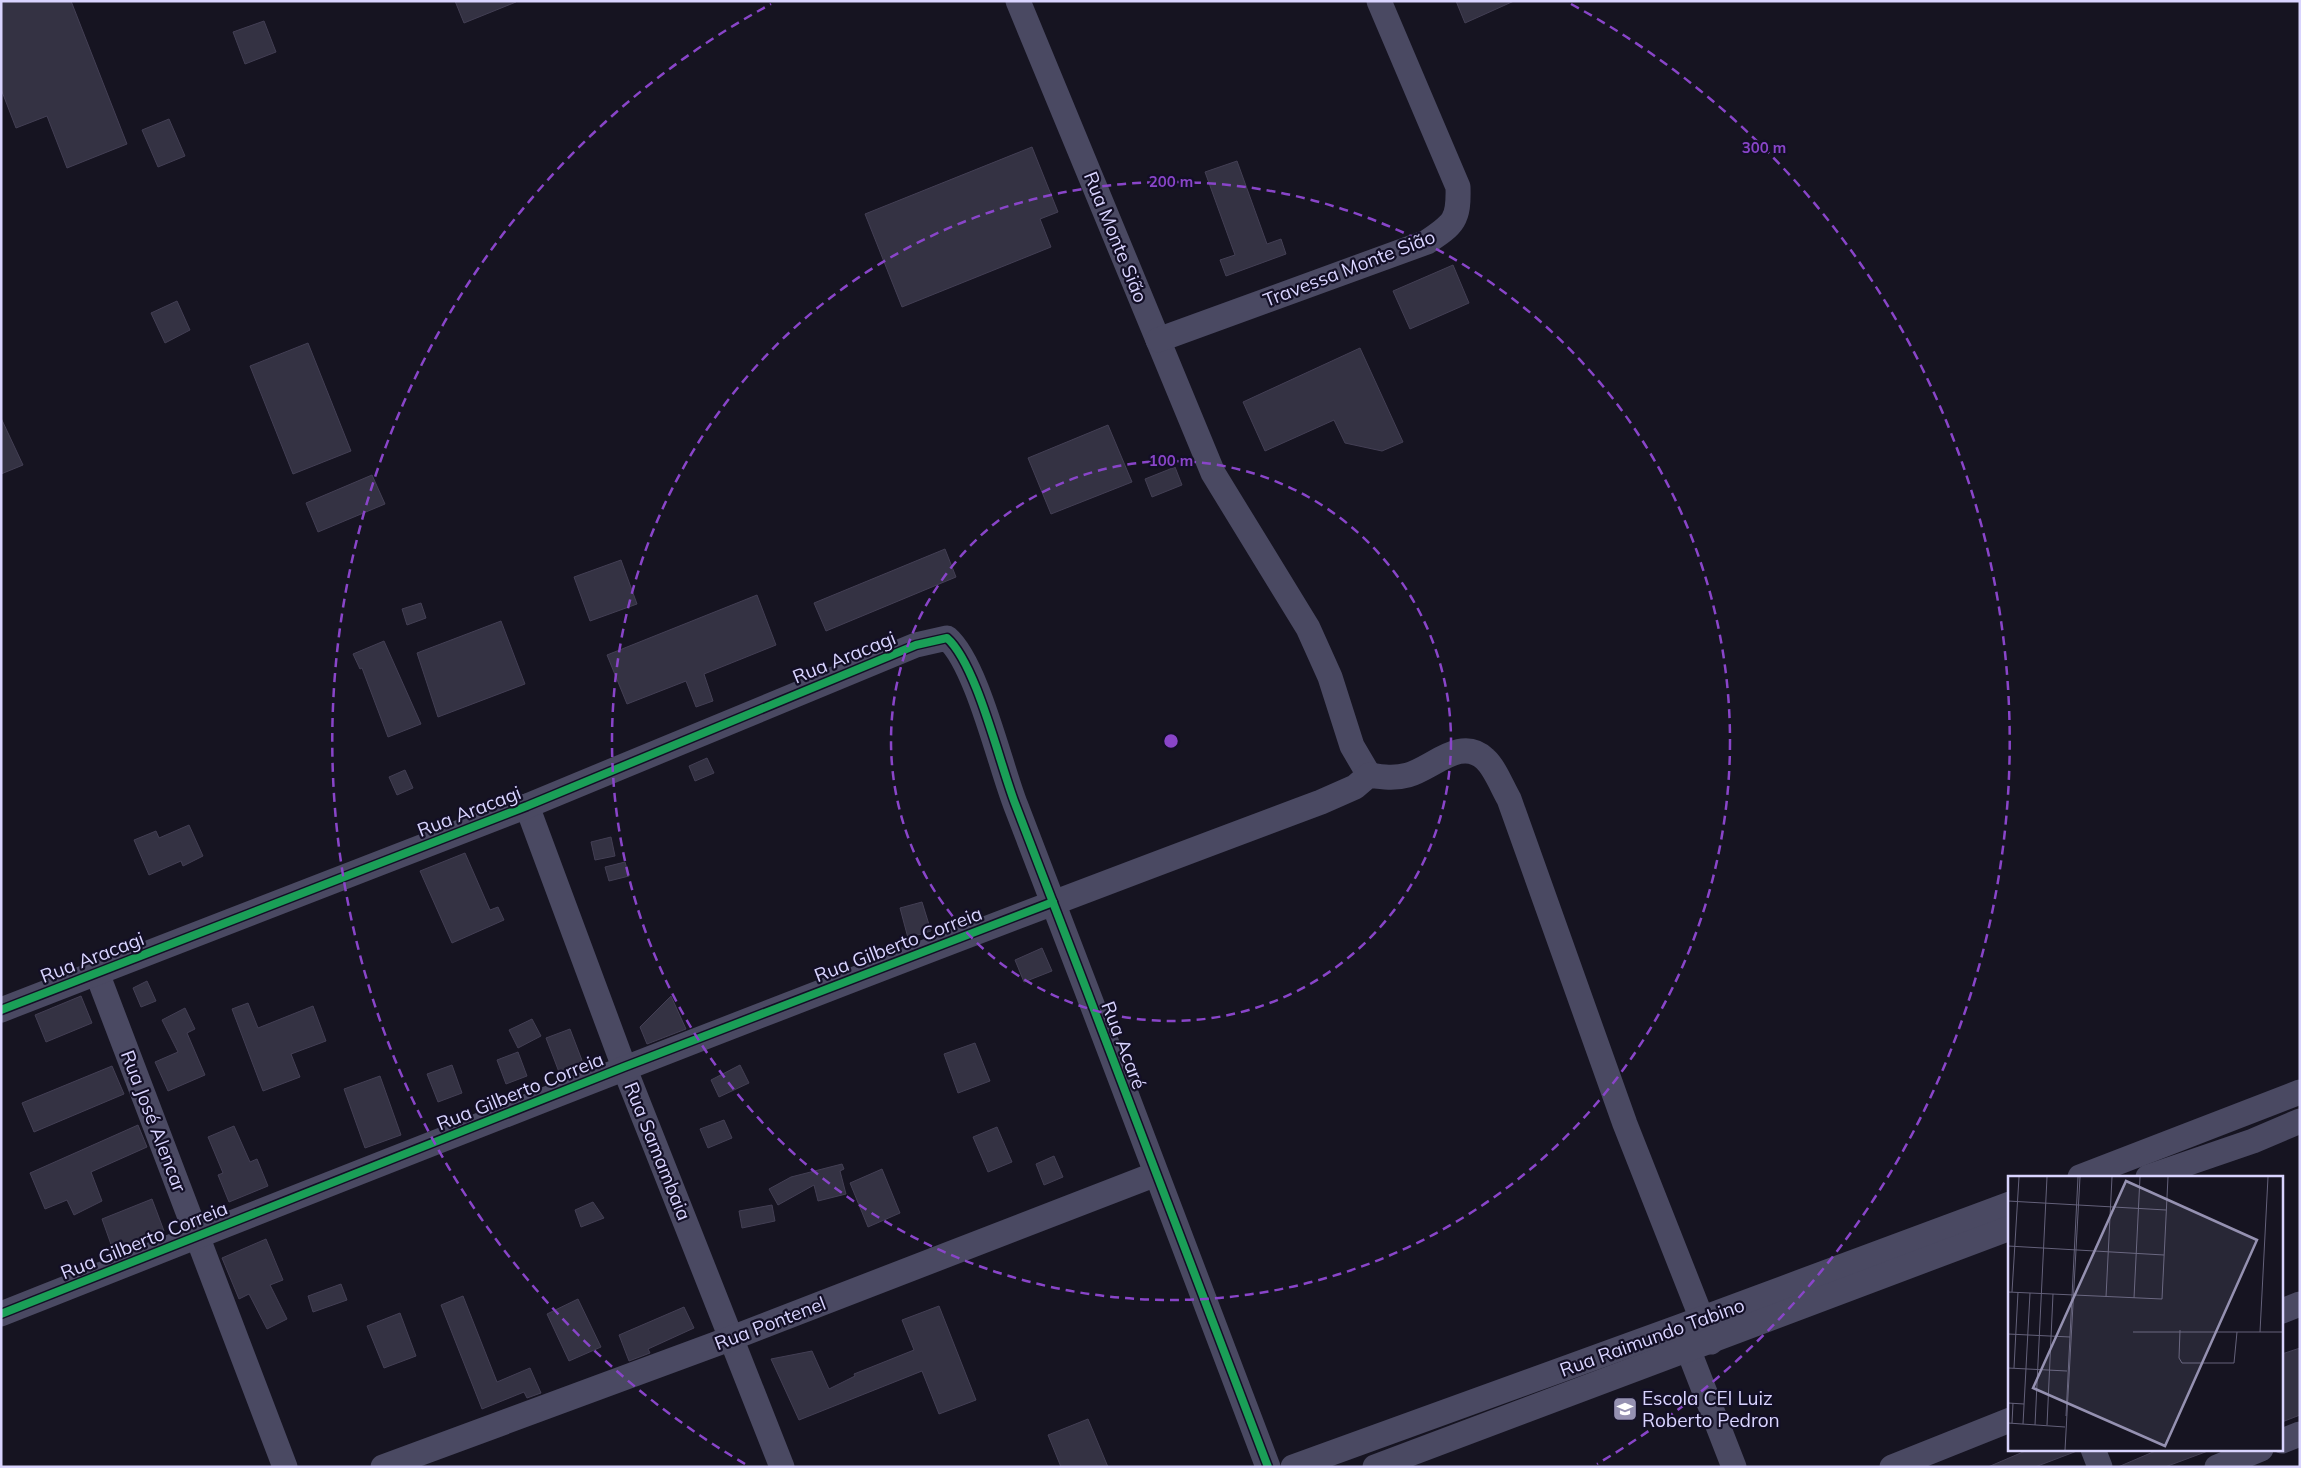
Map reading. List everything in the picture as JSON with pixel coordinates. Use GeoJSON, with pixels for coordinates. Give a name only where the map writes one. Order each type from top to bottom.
{"type":"FeatureCollection","features":[{"type":"Feature","properties":{"kind":"street","name":"Rua Monte Sião"},"geometry":{"type":"LineString","coordinates":[[1018,1],[1213,473],[1308,628],[1330,677],[1352,746],[1369,775]]}},
{"type":"Feature","properties":{"kind":"street","name":"Travessa Monte Sião"},"geometry":{"type":"LineString","coordinates":[[1158,340],[1427,242],[1450,227],[1458,210],[1458,186],[1379,1]]}},
{"type":"Feature","properties":{"kind":"street","name":"Rua Aracagi"},"geometry":{"type":"LineString","coordinates":[[1,1010],[527,806],[916,645],[947,638]]}},
{"type":"Feature","properties":{"kind":"street","name":"Rua Acaré"},"geometry":{"type":"LineString","coordinates":[[947,638],[955,645],[969,672],[1014,803],[1268,1467]]}},
{"type":"Feature","properties":{"kind":"street"},"geometry":{"type":"LineString","coordinates":[[1369,775],[1394,778],[1409,775],[1461,750],[1473,750],[1487,760],[1509,800],[1625,1124],[1711,1342]]}},
{"type":"Feature","properties":{"kind":"street","name":"Rua Gilberto Correia"},"geometry":{"type":"LineString","coordinates":[[1,1314],[624,1067],[1053,902],[1321,802],[1355,786],[1369,775]]}},
{"type":"Feature","properties":{"kind":"street","name":"Rua Samambaia"},"geometry":{"type":"LineString","coordinates":[[527,806],[624,1067],[782,1467]]}},
{"type":"Feature","properties":{"kind":"street","name":"Rua José Alencar"},"geometry":{"type":"LineString","coordinates":[[97,972],[199,1236],[285,1467]]}},
{"type":"Feature","properties":{"kind":"street"},"geometry":{"type":"LineString","coordinates":[[2083,1176],[2300,1092]]}},
{"type":"Feature","properties":{"kind":"street"},"geometry":{"type":"LineString","coordinates":[[2151,1176],[2252,1141],[2300,1121]]}},
{"type":"Feature","properties":{"kind":"street","name":"Rua Pontenel"},"geometry":{"type":"LineString","coordinates":[[383,1467],[732,1338],[1156,1174]]}},
{"type":"Feature","properties":{"kind":"street","name":"Rua Raimundo Tabino"},"geometry":{"type":"LineString","coordinates":[[1293,1467],[2008,1205]]}},
{"type":"Feature","properties":{"kind":"street","name":"Rua Raimundo Tabino"},"geometry":{"type":"LineString","coordinates":[[1376,1467],[2008,1230]]}},
{"type":"Feature","properties":{"kind":"street"},"geometry":{"type":"LineString","coordinates":[[2284,1310],[2300,1304]]}},
{"type":"Feature","properties":{"kind":"street"},"geometry":{"type":"LineString","coordinates":[[1679,1327],[1734,1467]]}},
{"type":"Feature","properties":{"kind":"street"},"geometry":{"type":"LineString","coordinates":[[1892,1467],[2008,1421]]}},
{"type":"Feature","properties":{"kind":"street"},"geometry":{"type":"LineString","coordinates":[[2284,1440],[2300,1434]]}},
{"type":"Feature","properties":{"kind":"street"},"geometry":{"type":"LineString","coordinates":[[2093,1450],[2100,1467]]}},
{"type":"Feature","properties":{"kind":"street"},"geometry":{"type":"LineString","coordinates":[[2217,1467],[2259,1450]]}},
{"type":"Feature","properties":{"kind":"building"},"geometry":{"type":"Polygon","coordinates":[[[1,1],[71,1],[127,144],[67,168],[47,116],[16,128],[1,89],[1,1]]]}},
{"type":"Feature","properties":{"kind":"building"},"geometry":{"type":"Polygon","coordinates":[[[455,1],[515,1],[516,2],[464,23],[455,1]]]}},
{"type":"Feature","properties":{"kind":"building"},"geometry":{"type":"Polygon","coordinates":[[[1456,1],[1514,1],[1465,23],[1456,1]]]}},
{"type":"Feature","properties":{"kind":"building"},"geometry":{"type":"Polygon","coordinates":[[[264,21],[276,52],[245,64],[233,32],[264,21]]]}},
{"type":"Feature","properties":{"kind":"building"},"geometry":{"type":"Polygon","coordinates":[[[169,119],[185,156],[158,167],[142,130],[169,119]]]}},
{"type":"Feature","properties":{"kind":"building"},"geometry":{"type":"Polygon","coordinates":[[[1032,147],[1058,212],[1040,219],[1051,247],[902,307],[865,214],[1032,147]]]}},
{"type":"Feature","properties":{"kind":"building"},"geometry":{"type":"Polygon","coordinates":[[[1237,161],[1267,244],[1281,239],[1286,254],[1226,276],[1220,260],[1235,255],[1205,172],[1237,161]]]}},
{"type":"Feature","properties":{"kind":"building"},"geometry":{"type":"Polygon","coordinates":[[[1453,265],[1469,303],[1410,329],[1393,291],[1453,265]]]}},
{"type":"Feature","properties":{"kind":"building"},"geometry":{"type":"Polygon","coordinates":[[[177,301],[190,330],[165,343],[151,313],[177,301]]]}},
{"type":"Feature","properties":{"kind":"building"},"geometry":{"type":"Polygon","coordinates":[[[308,343],[351,451],[293,474],[250,366],[308,343]]]}},
{"type":"Feature","properties":{"kind":"building"},"geometry":{"type":"Polygon","coordinates":[[[1360,348],[1403,442],[1382,451],[1345,443],[1334,420],[1265,451],[1243,402],[1360,348]]]}},
{"type":"Feature","properties":{"kind":"building"},"geometry":{"type":"Polygon","coordinates":[[[1,418],[23,465],[1,474],[1,418]]]}},
{"type":"Feature","properties":{"kind":"building"},"geometry":{"type":"Polygon","coordinates":[[[1108,425],[1132,482],[1051,514],[1028,458],[1108,425]]]}},
{"type":"Feature","properties":{"kind":"building"},"geometry":{"type":"Polygon","coordinates":[[[1175,467],[1182,485],[1152,497],[1145,479],[1175,467]]]}},
{"type":"Feature","properties":{"kind":"building"},"geometry":{"type":"Polygon","coordinates":[[[372,475],[385,504],[318,532],[306,503],[372,475]]]}},
{"type":"Feature","properties":{"kind":"building"},"geometry":{"type":"Polygon","coordinates":[[[945,549],[956,577],[826,631],[814,603],[945,549]]]}},
{"type":"Feature","properties":{"kind":"building"},"geometry":{"type":"Polygon","coordinates":[[[621,560],[637,604],[590,621],[574,577],[621,560]]]}},
{"type":"Feature","properties":{"kind":"building"},"geometry":{"type":"Polygon","coordinates":[[[757,595],[776,645],[704,674],[713,701],[696,707],[686,681],[627,704],[607,655],[757,595]]]}},
{"type":"Feature","properties":{"kind":"building"},"geometry":{"type":"Polygon","coordinates":[[[421,603],[426,618],[407,625],[402,609],[421,603]]]}},
{"type":"Feature","properties":{"kind":"building"},"geometry":{"type":"Polygon","coordinates":[[[501,621],[525,684],[438,717],[417,653],[501,621]]]}},
{"type":"Feature","properties":{"kind":"building"},"geometry":{"type":"Polygon","coordinates":[[[384,641],[421,724],[388,737],[362,668],[360,669],[353,654],[384,641]]]}},
{"type":"Feature","properties":{"kind":"building"},"geometry":{"type":"Polygon","coordinates":[[[707,758],[714,773],[695,781],[689,766],[707,758]]]}},
{"type":"Feature","properties":{"kind":"building"},"geometry":{"type":"Polygon","coordinates":[[[405,770],[413,788],[397,795],[389,777],[405,770]]]}},
{"type":"Feature","properties":{"kind":"building"},"geometry":{"type":"Polygon","coordinates":[[[189,825],[203,856],[183,866],[181,861],[149,875],[134,840],[156,831],[159,838],[189,825]]]}},
{"type":"Feature","properties":{"kind":"building"},"geometry":{"type":"Polygon","coordinates":[[[611,837],[615,856],[595,860],[591,842],[611,837]]]}},
{"type":"Feature","properties":{"kind":"building"},"geometry":{"type":"Polygon","coordinates":[[[465,853],[490,910],[498,907],[504,920],[452,943],[420,871],[465,853]]]}},
{"type":"Feature","properties":{"kind":"building"},"geometry":{"type":"Polygon","coordinates":[[[625,862],[629,876],[609,881],[605,867],[625,862]]]}},
{"type":"Feature","properties":{"kind":"building"},"geometry":{"type":"Polygon","coordinates":[[[922,902],[931,931],[908,938],[900,908],[922,902]]]}},
{"type":"Feature","properties":{"kind":"building"},"geometry":{"type":"Polygon","coordinates":[[[1042,948],[1052,971],[1024,982],[1015,960],[1042,948]]]}},
{"type":"Feature","properties":{"kind":"building"},"geometry":{"type":"Polygon","coordinates":[[[147,981],[156,1001],[141,1007],[133,988],[147,981]]]}},
{"type":"Feature","properties":{"kind":"building"},"geometry":{"type":"Polygon","coordinates":[[[81,996],[92,1023],[46,1042],[35,1015],[81,996]]]}},
{"type":"Feature","properties":{"kind":"building"},"geometry":{"type":"Polygon","coordinates":[[[671,996],[686,1029],[647,1044],[640,1027],[671,996]]]}},
{"type":"Feature","properties":{"kind":"building"},"geometry":{"type":"Polygon","coordinates":[[[248,1003],[258,1028],[313,1006],[326,1041],[291,1054],[300,1077],[263,1091],[232,1009],[248,1003]]]}},
{"type":"Feature","properties":{"kind":"building"},"geometry":{"type":"Polygon","coordinates":[[[185,1008],[195,1029],[187,1033],[205,1075],[168,1091],[155,1062],[178,1052],[162,1020],[185,1008]]]}},
{"type":"Feature","properties":{"kind":"building"},"geometry":{"type":"Polygon","coordinates":[[[532,1019],[541,1036],[518,1048],[509,1030],[532,1019]]]}},
{"type":"Feature","properties":{"kind":"building"},"geometry":{"type":"Polygon","coordinates":[[[570,1029],[583,1063],[559,1072],[546,1038],[570,1029]]]}},
{"type":"Feature","properties":{"kind":"building"},"geometry":{"type":"Polygon","coordinates":[[[975,1043],[990,1081],[958,1093],[944,1054],[975,1043]]]}},
{"type":"Feature","properties":{"kind":"building"},"geometry":{"type":"Polygon","coordinates":[[[518,1052],[527,1076],[506,1084],[497,1060],[518,1052]]]}},
{"type":"Feature","properties":{"kind":"building"},"geometry":{"type":"Polygon","coordinates":[[[452,1065],[462,1093],[438,1102],[427,1074],[452,1065]]]}},
{"type":"Feature","properties":{"kind":"building"},"geometry":{"type":"Polygon","coordinates":[[[740,1065],[749,1083],[719,1097],[711,1080],[740,1065]]]}},
{"type":"Feature","properties":{"kind":"building"},"geometry":{"type":"Polygon","coordinates":[[[112,1066],[124,1094],[34,1132],[22,1103],[112,1066]]]}},
{"type":"Feature","properties":{"kind":"building"},"geometry":{"type":"Polygon","coordinates":[[[380,1076],[401,1135],[365,1148],[344,1089],[380,1076]]]}},
{"type":"Feature","properties":{"kind":"building"},"geometry":{"type":"Polygon","coordinates":[[[724,1120],[732,1138],[708,1148],[700,1129],[724,1120]]]}},
{"type":"Feature","properties":{"kind":"building"},"geometry":{"type":"Polygon","coordinates":[[[138,1125],[147,1147],[91,1172],[102,1201],[74,1215],[67,1200],[45,1209],[30,1173],[138,1125]]]}},
{"type":"Feature","properties":{"kind":"building"},"geometry":{"type":"Polygon","coordinates":[[[234,1126],[250,1162],[257,1159],[268,1186],[229,1202],[218,1175],[223,1173],[208,1137],[234,1126]]]}},
{"type":"Feature","properties":{"kind":"building"},"geometry":{"type":"Polygon","coordinates":[[[997,1127],[1012,1162],[988,1172],[973,1137],[997,1127]]]}},
{"type":"Feature","properties":{"kind":"building"},"geometry":{"type":"Polygon","coordinates":[[[1054,1156],[1063,1177],[1044,1185],[1036,1164],[1054,1156]]]}},
{"type":"Feature","properties":{"kind":"building"},"geometry":{"type":"Polygon","coordinates":[[[842,1164],[844,1169],[840,1171],[846,1194],[818,1201],[814,1185],[778,1205],[769,1189],[791,1177],[842,1164]]]}},
{"type":"Feature","properties":{"kind":"building"},"geometry":{"type":"Polygon","coordinates":[[[882,1169],[900,1213],[868,1227],[850,1183],[882,1169]]]}},
{"type":"Feature","properties":{"kind":"building"},"geometry":{"type":"Polygon","coordinates":[[[152,1199],[164,1231],[113,1250],[102,1219],[152,1199]]]}},
{"type":"Feature","properties":{"kind":"building"},"geometry":{"type":"Polygon","coordinates":[[[593,1202],[604,1218],[581,1227],[575,1210],[593,1202]]]}},
{"type":"Feature","properties":{"kind":"building"},"geometry":{"type":"Polygon","coordinates":[[[772,1205],[775,1221],[742,1228],[739,1211],[772,1205]]]}},
{"type":"Feature","properties":{"kind":"building"},"geometry":{"type":"Polygon","coordinates":[[[266,1239],[283,1280],[270,1285],[287,1319],[267,1329],[249,1294],[239,1299],[222,1258],[266,1239]]]}},
{"type":"Feature","properties":{"kind":"building"},"geometry":{"type":"Polygon","coordinates":[[[341,1284],[347,1300],[313,1312],[308,1296],[341,1284]]]}},
{"type":"Feature","properties":{"kind":"building"},"geometry":{"type":"Polygon","coordinates":[[[463,1296],[497,1382],[530,1368],[541,1393],[527,1398],[524,1392],[482,1409],[441,1305],[463,1296]]]}},
{"type":"Feature","properties":{"kind":"building"},"geometry":{"type":"Polygon","coordinates":[[[578,1299],[601,1347],[569,1361],[547,1314],[578,1299]]]}},
{"type":"Feature","properties":{"kind":"building"},"geometry":{"type":"Polygon","coordinates":[[[939,1306],[976,1400],[939,1414],[922,1371],[799,1420],[771,1359],[812,1351],[829,1389],[855,1376],[854,1374],[914,1350],[902,1320],[939,1306]]]}},
{"type":"Feature","properties":{"kind":"building"},"geometry":{"type":"Polygon","coordinates":[[[684,1307],[694,1328],[648,1349],[650,1353],[629,1361],[619,1335],[684,1307]]]}},
{"type":"Feature","properties":{"kind":"building"},"geometry":{"type":"Polygon","coordinates":[[[400,1313],[416,1356],[384,1368],[367,1326],[400,1313]]]}},
{"type":"Feature","properties":{"kind":"building"},"geometry":{"type":"Polygon","coordinates":[[[2300,1348],[2300,1415],[2284,1421],[2284,1353],[2300,1348]]]}},
{"type":"Feature","properties":{"kind":"building"},"geometry":{"type":"Polygon","coordinates":[[[1088,1419],[1108,1467],[1061,1467],[1048,1435],[1088,1419]]]}},
{"type":"Feature","properties":{"kind":"building"},"geometry":{"type":"Polygon","coordinates":[[[2028,1450],[2077,1450],[2035,1467],[1988,1467],[2028,1450]]]}},
{"type":"Feature","properties":{"kind":"building"},"geometry":{"type":"Polygon","coordinates":[[[2158,1450],[2208,1451],[2165,1467],[2118,1467],[2158,1450]]]}},
{"type":"Feature","properties":{"kind":"cycle path"},"geometry":{"type":"LineString","coordinates":[[1,1010],[527,806],[916,645],[947,638],[958,651],[978,692],[1016,806],[1268,1467]]}},
{"type":"Feature","properties":{"kind":"cycle path"},"geometry":{"type":"LineString","coordinates":[[1,1314],[624,1067],[1053,902]]}},
{"type":"Feature","properties":{"kind":"place","name":"Escola CEI Luiz Roberto Pedron"},"geometry":{"type":"Point","coordinates":[1625,1409]}}]}
